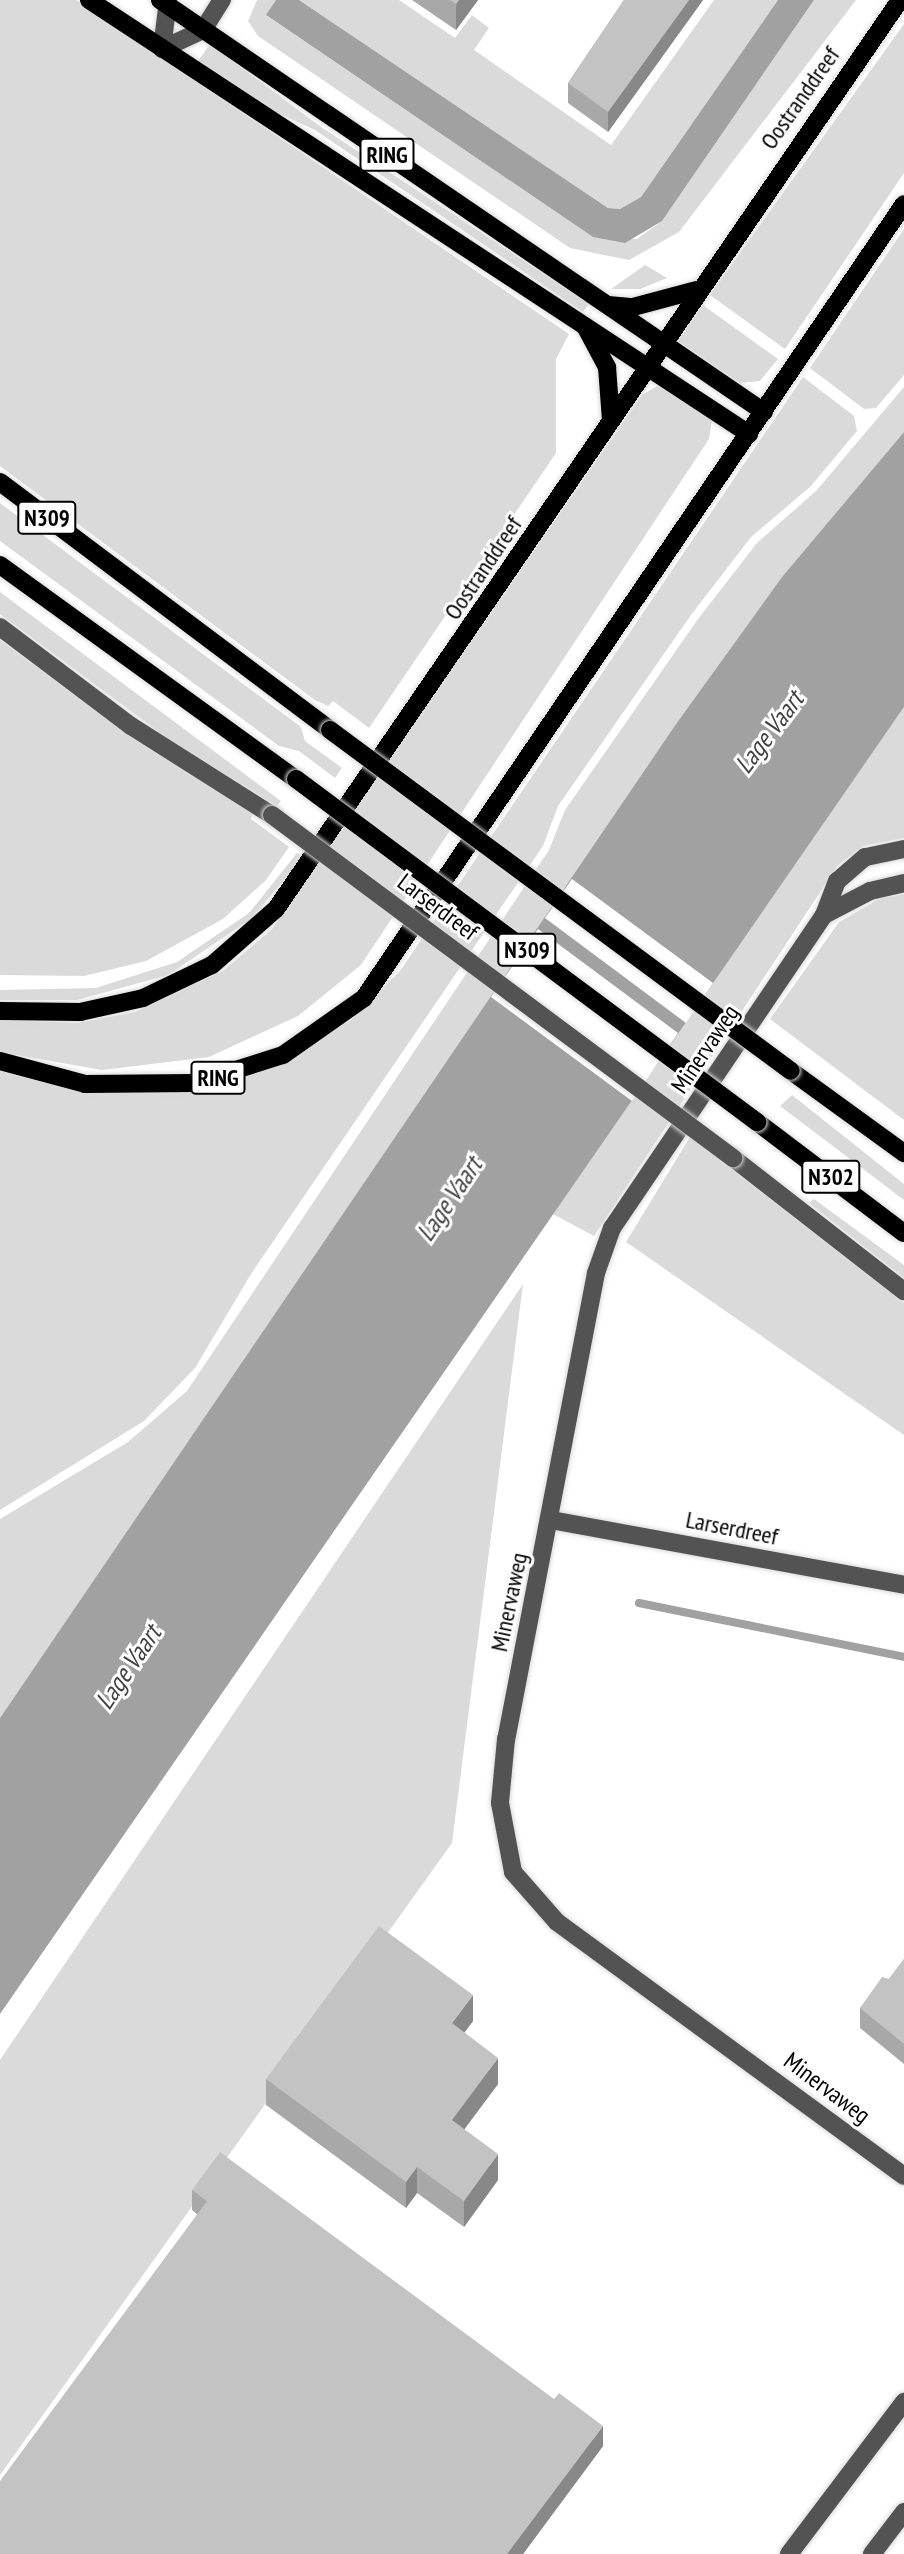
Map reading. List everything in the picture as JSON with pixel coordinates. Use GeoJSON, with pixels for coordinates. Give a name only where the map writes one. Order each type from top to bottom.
{"type":"FeatureCollection","features":[{"type":"Feature","properties":{"kind":"main road","name":"RING"},"geometry":{"type":"LineString","coordinates":[[89,0],[651,366],[749,434]]}},
{"type":"Feature","properties":{"kind":"main road","name":"Oostranddreef"},"geometry":{"type":"LineString","coordinates":[[0,1011],[80,1012],[143,998],[212,965],[247,938],[299,882],[611,420],[651,366],[697,290],[900,0]]}},
{"type":"Feature","properties":{"kind":"main road","name":"RING"},"geometry":{"type":"LineString","coordinates":[[165,1],[203,30],[764,412]]}},
{"type":"Feature","properties":{"kind":"main road","name":"RING"},"geometry":{"type":"LineString","coordinates":[[0,1061],[85,1084],[195,1083],[271,1061],[351,1010],[397,956],[904,204]]}},
{"type":"Feature","properties":{"kind":"main road"},"geometry":{"type":"LineString","coordinates":[[608,305],[633,307],[697,290]]}},
{"type":"Feature","properties":{"kind":"main road","name":"RING"},"geometry":{"type":"LineString","coordinates":[[583,323],[607,367],[611,420]]}},
{"type":"Feature","properties":{"kind":"main road","name":"N309"},"geometry":{"type":"LineString","coordinates":[[0,482],[791,1071]]}},
{"type":"Feature","properties":{"kind":"main road","name":"Larserdreef"},"geometry":{"type":"LineString","coordinates":[[0,565],[296,779],[757,1122]]}},
{"type":"Feature","properties":{"kind":"main road","name":"N302"},"geometry":{"type":"LineString","coordinates":[[791,1071],[904,1153]]}},
{"type":"Feature","properties":{"kind":"main road","name":"N302"},"geometry":{"type":"LineString","coordinates":[[757,1122],[904,1233]]}},
{"type":"Feature","properties":{"kind":"street"},"geometry":{"type":"LineString","coordinates":[[165,1],[162,49],[203,30],[222,0]]}},
{"type":"Feature","properties":{"kind":"street","name":"Larserdreef"},"geometry":{"type":"LineString","coordinates":[[0,627],[131,726],[272,814],[733,1158],[904,1291]]}},
{"type":"Feature","properties":{"kind":"street","name":"Minervaweg"},"geometry":{"type":"LineString","coordinates":[[904,849],[855,863],[837,881],[824,915],[612,1228],[596,1273],[551,1520],[506,1739],[500,1804],[513,1871],[558,1922],[904,2176]]}},
{"type":"Feature","properties":{"kind":"street","name":"Minervaweg"},"geometry":{"type":"LineString","coordinates":[[824,915],[870,891],[904,883]]}},
{"type":"Feature","properties":{"kind":"street","name":"Larserdreef"},"geometry":{"type":"LineString","coordinates":[[551,1520],[904,1585]]}},
{"type":"Feature","properties":{"kind":"street"},"geometry":{"type":"LineString","coordinates":[[789,2554],[904,2402]]}},
{"type":"Feature","properties":{"kind":"street"},"geometry":{"type":"LineString","coordinates":[[873,2554],[904,2512]]}},
{"type":"Feature","properties":{"kind":"shaded area"},"geometry":{"type":"Polygon","coordinates":[[[0,0],[76,0],[569,334],[556,359],[556,453],[369,728],[333,701],[328,706],[315,700],[0,466],[0,0]]]}},
{"type":"Feature","properties":{"kind":"shaded area"},"geometry":{"type":"Polygon","coordinates":[[[257,0],[276,0],[267,16],[593,237],[637,239],[662,221],[814,0],[856,0],[679,232],[629,260],[570,248],[258,36],[248,21],[257,0]]]}},
{"type":"Feature","properties":{"kind":"shaded area"},"geometry":{"type":"Polygon","coordinates":[[[299,0],[399,0],[455,38],[472,15],[489,28],[474,50],[611,145],[714,0],[778,0],[641,197],[620,209],[608,208],[299,0]]]}},
{"type":"Feature","properties":{"kind":"shaded area"},"geometry":{"type":"Polygon","coordinates":[[[904,24],[904,173],[785,349],[710,295],[904,24]]]}},
{"type":"Feature","properties":{"kind":"shaded area"},"geometry":{"type":"Polygon","coordinates":[[[210,44],[321,127],[589,304],[583,312],[315,130],[265,107],[198,61],[210,44]]]}},
{"type":"Feature","properties":{"kind":"shaded area"},"geometry":{"type":"Polygon","coordinates":[[[904,229],[904,375],[876,408],[864,409],[810,368],[904,229]]]}},
{"type":"Feature","properties":{"kind":"shaded area"},"geometry":{"type":"Polygon","coordinates":[[[645,265],[667,278],[640,289],[611,289],[645,265]]]}},
{"type":"Feature","properties":{"kind":"shaded area"},"geometry":{"type":"Polygon","coordinates":[[[703,305],[778,359],[760,381],[739,383],[678,341],[703,305]]]}},
{"type":"Feature","properties":{"kind":"shaded area"},"geometry":{"type":"Polygon","coordinates":[[[803,377],[854,416],[857,431],[811,486],[751,537],[691,615],[558,806],[543,846],[251,1274],[195,1368],[144,1421],[0,1510],[0,1069],[92,1093],[183,1092],[271,1068],[351,1020],[400,971],[803,377]]]}},
{"type":"Feature","properties":{"kind":"shaded area"},"geometry":{"type":"Polygon","coordinates":[[[659,385],[712,420],[709,439],[361,965],[298,1016],[209,1057],[102,1070],[0,1052],[0,1020],[77,1023],[135,1012],[223,971],[272,929],[642,395],[659,385]]]}},
{"type":"Feature","properties":{"kind":"shaded area"},"geometry":{"type":"Polygon","coordinates":[[[904,387],[904,432],[782,577],[676,724],[0,1718],[0,1519],[128,1442],[187,1391],[549,850],[565,810],[698,619],[757,543],[816,491],[904,387]]]}},
{"type":"Feature","properties":{"kind":"shaded area"},"geometry":{"type":"Polygon","coordinates":[[[0,503],[301,727],[305,741],[342,768],[335,778],[299,751],[279,746],[0,541],[0,503]]]}},
{"type":"Feature","properties":{"kind":"shaded area"},"geometry":{"type":"Polygon","coordinates":[[[0,592],[281,801],[277,806],[171,741],[0,614],[0,592]]]}},
{"type":"Feature","properties":{"kind":"shaded area"},"geometry":{"type":"Polygon","coordinates":[[[0,640],[132,738],[253,813],[251,819],[289,847],[266,880],[223,919],[146,961],[84,976],[0,975],[0,640]]]}},
{"type":"Feature","properties":{"kind":"shaded area"},"geometry":{"type":"Polygon","coordinates":[[[904,707],[904,838],[863,846],[838,865],[594,1236],[551,1213],[904,707]]]}},
{"type":"Feature","properties":{"kind":"shaded area"},"geometry":{"type":"Polygon","coordinates":[[[297,853],[303,857],[251,919],[168,975],[77,1000],[0,1000],[0,990],[96,988],[177,962],[249,913],[297,853]]]}},
{"type":"Feature","properties":{"kind":"shaded area"},"geometry":{"type":"Polygon","coordinates":[[[904,894],[904,1120],[770,1019],[839,922],[879,899],[904,894]]]}},
{"type":"Feature","properties":{"kind":"shaded area"},"geometry":{"type":"Polygon","coordinates":[[[792,1095],[904,1184],[904,1200],[780,1106],[792,1095]]]}},
{"type":"Feature","properties":{"kind":"shaded area"},"geometry":{"type":"Polygon","coordinates":[[[690,1137],[904,1303],[904,1435],[626,1242],[690,1137]]]}},
{"type":"Feature","properties":{"kind":"shaded area"},"geometry":{"type":"Polygon","coordinates":[[[814,1199],[904,1265],[904,1278],[809,1203],[814,1199]]]}},
{"type":"Feature","properties":{"kind":"shaded area"},"geometry":{"type":"Polygon","coordinates":[[[523,1284],[452,1843],[0,2475],[0,2060],[523,1284]]]}},
{"type":"Feature","properties":{"kind":"water"},"geometry":{"type":"Polygon","coordinates":[[[276,0],[299,0],[608,208],[620,209],[641,197],[778,0],[814,0],[662,221],[625,243],[593,237],[266,15],[276,0]]]}},
{"type":"Feature","properties":{"kind":"water","name":"Lage Vaart"},"geometry":{"type":"Polygon","coordinates":[[[904,432],[904,707],[0,2014],[0,1718],[676,724],[782,577],[904,432]]]}},
{"type":"Feature","properties":{"kind":"pier"},"geometry":{"type":"Polygon","coordinates":[[[572,879],[713,983],[686,1023],[545,918],[572,879]]]}},
{"type":"Feature","properties":{"kind":"pier"},"geometry":{"type":"Polygon","coordinates":[[[538,929],[678,1033],[632,1101],[491,997],[538,929]]]}},
{"type":"Feature","properties":{"kind":"building"},"geometry":{"type":"Polygon","coordinates":[[[624,0],[689,0],[608,112],[568,83],[624,0]]]}},
{"type":"Feature","properties":{"kind":"building"},"geometry":{"type":"Polygon","coordinates":[[[379,1926],[473,1995],[452,2023],[498,2058],[452,2120],[498,2154],[464,2201],[417,2167],[406,2182],[266,2079],[379,1926]]]}},
{"type":"Feature","properties":{"kind":"building"},"geometry":{"type":"Polygon","coordinates":[[[904,1959],[904,2044],[860,2008],[882,1977],[889,1979],[904,1959]]]}},
{"type":"Feature","properties":{"kind":"building"},"geometry":{"type":"Polygon","coordinates":[[[220,2152],[554,2399],[559,2393],[603,2426],[507,2554],[0,2554],[0,2481],[207,2201],[192,2190],[220,2152]]]}},
{"type":"Feature","properties":{"kind":"waterway"},"geometry":{"type":"LineString","coordinates":[[639,1603],[904,1657]]}}]}
